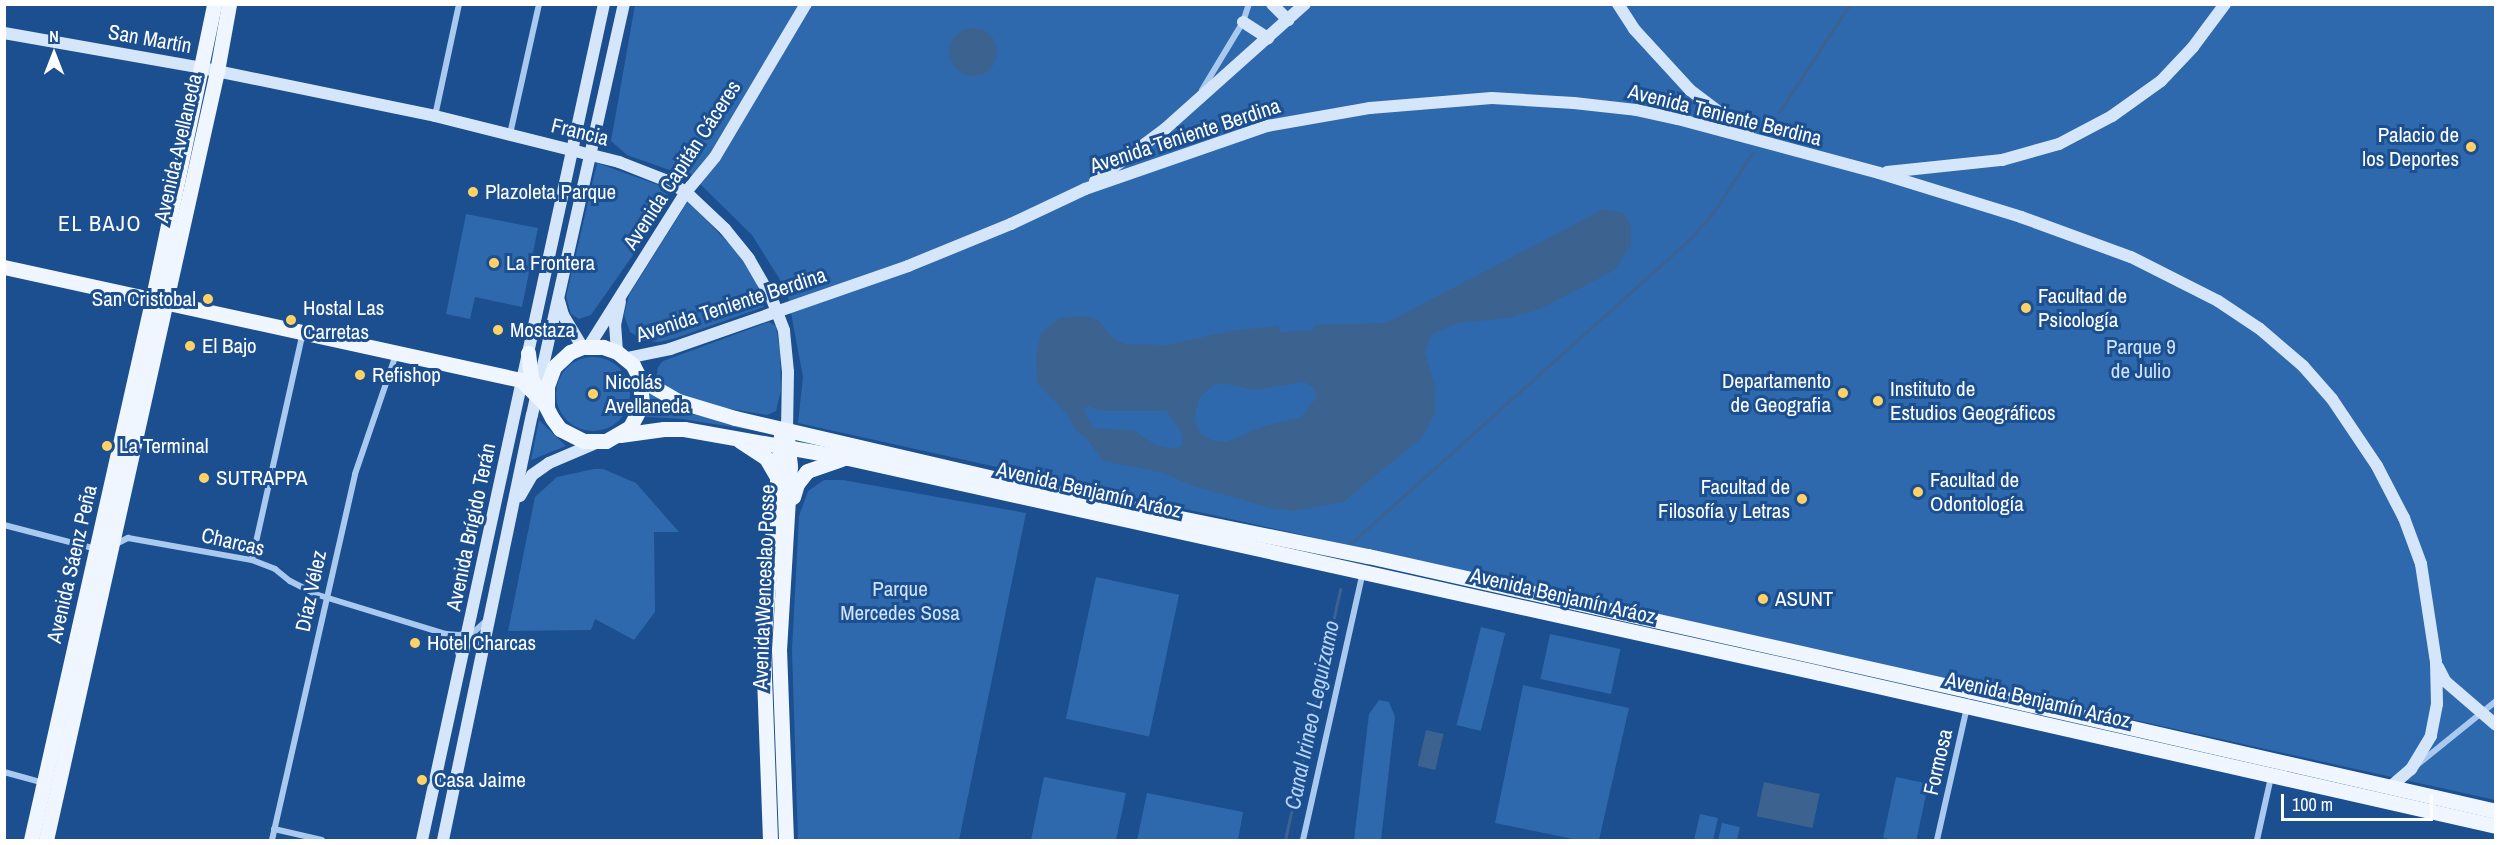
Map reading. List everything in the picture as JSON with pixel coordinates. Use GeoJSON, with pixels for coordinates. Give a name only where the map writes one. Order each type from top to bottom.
{"type":"FeatureCollection","features":[{"type":"Feature","properties":{"kind":"main road","name":"Avenida Avellaneda"},"geometry":{"type":"LineString","coordinates":[[210,70],[214,4]]}},
{"type":"Feature","properties":{"kind":"main road","name":"Avenida Avellaneda"},"geometry":{"type":"LineString","coordinates":[[159,299],[210,70],[229,4]]}},
{"type":"Feature","properties":{"kind":"main road"},"geometry":{"type":"LineString","coordinates":[[4,267],[159,299],[533,388],[546,386],[554,368],[553,357],[586,347],[603,347],[622,355],[639,376],[642,404],[637,416],[620,435],[597,442],[584,441],[560,429],[533,388],[528,353]]}},
{"type":"Feature","properties":{"kind":"main road","name":"Avenida Sáenz Peña"},"geometry":{"type":"LineString","coordinates":[[103,548],[159,331],[159,299]]}},
{"type":"Feature","properties":{"kind":"main road","name":"Avenida Sáenz Peña"},"geometry":{"type":"LineString","coordinates":[[46,840],[51,785],[159,299]]}},
{"type":"Feature","properties":{"kind":"main road"},"geometry":{"type":"LineString","coordinates":[[159,331],[173,315],[190,308]]}},
{"type":"Feature","properties":{"kind":"main road","name":"Avenida Benjamín Aráoz"},"geometry":{"type":"LineString","coordinates":[[639,376],[678,401],[703,410],[786,430],[1062,494],[1368,556],[1971,690],[2496,811]]}},
{"type":"Feature","properties":{"kind":"main road","name":"Avenida Benjamín Aráoz"},"geometry":{"type":"LineString","coordinates":[[620,435],[664,429],[730,435],[848,458],[2272,774],[2496,826]]}},
{"type":"Feature","properties":{"kind":"main road","name":"Avenida Wenceslao Posse"},"geometry":{"type":"LineString","coordinates":[[786,430],[784,445],[788,511],[779,650],[786,840]]}},
{"type":"Feature","properties":{"kind":"main road"},"geometry":{"type":"LineString","coordinates":[[730,435],[761,454],[777,475]]}},
{"type":"Feature","properties":{"kind":"main road"},"geometry":{"type":"LineString","coordinates":[[770,840],[763,645],[777,475],[784,445]]}},
{"type":"Feature","properties":{"kind":"main road"},"geometry":{"type":"LineString","coordinates":[[788,511],[797,484],[807,471],[824,463],[848,458]]}},
{"type":"Feature","properties":{"kind":"main road","name":"Avenida Sáenz Peña"},"geometry":{"type":"LineString","coordinates":[[31,840],[51,785]]}},
{"type":"Feature","properties":{"kind":"street"},"geometry":{"type":"LineString","coordinates":[[435,116],[459,4]]}},
{"type":"Feature","properties":{"kind":"street"},"geometry":{"type":"LineString","coordinates":[[510,134],[539,4]]}},
{"type":"Feature","properties":{"kind":"street"},"geometry":{"type":"LineString","coordinates":[[528,353],[604,4]]}},
{"type":"Feature","properties":{"kind":"street"},"geometry":{"type":"LineString","coordinates":[[533,388],[553,357],[558,300],[624,4]]}},
{"type":"Feature","properties":{"kind":"street","name":"Avenida Capitán Cáceres"},"geometry":{"type":"LineString","coordinates":[[586,347],[686,192],[715,157],[806,4]]}},
{"type":"Feature","properties":{"kind":"street","name":"Avenida Teniente Berdina"},"geometry":{"type":"LineString","coordinates":[[1193,105],[1243,22],[1249,4]]}},
{"type":"Feature","properties":{"kind":"street"},"geometry":{"type":"LineString","coordinates":[[1272,4],[1288,20]]}},
{"type":"Feature","properties":{"kind":"street"},"geometry":{"type":"LineString","coordinates":[[1084,189],[1193,105],[1305,4]]}},
{"type":"Feature","properties":{"kind":"street"},"geometry":{"type":"LineString","coordinates":[[1618,4],[1634,29],[1690,90],[1754,138]]}},
{"type":"Feature","properties":{"kind":"street"},"geometry":{"type":"LineString","coordinates":[[1879,173],[2002,160],[2059,144],[2112,116],[2161,81],[2193,47],[2225,4]]}},
{"type":"Feature","properties":{"kind":"street"},"geometry":{"type":"LineString","coordinates":[[1243,22],[1268,38]]}},
{"type":"Feature","properties":{"kind":"street","name":"San Martín"},"geometry":{"type":"LineString","coordinates":[[4,33],[210,70]]}},
{"type":"Feature","properties":{"kind":"street","name":"Francia"},"geometry":{"type":"LineString","coordinates":[[210,70],[435,116],[572,149],[640,169],[686,192],[708,211],[734,239],[758,274],[777,311],[784,331],[788,372],[785,407]]}},
{"type":"Feature","properties":{"kind":"street","name":"Avenida Teniente Berdina"},"geometry":{"type":"LineString","coordinates":[[622,355],[663,351],[935,255],[1084,189],[1267,126],[1370,108],[1492,98],[1574,103],[1635,110],[1754,138],[1879,173],[2021,217],[2131,257],[2218,301],[2260,329],[2303,366],[2355,430],[2377,466],[2404,518],[2421,564],[2436,662],[2435,722],[2430,736],[2411,769],[2391,787]]}},
{"type":"Feature","properties":{"kind":"street"},"geometry":{"type":"LineString","coordinates":[[622,355],[615,325],[624,290]]}},
{"type":"Feature","properties":{"kind":"street"},"geometry":{"type":"LineString","coordinates":[[558,300],[563,315],[586,347]]}},
{"type":"Feature","properties":{"kind":"street"},"geometry":{"type":"LineString","coordinates":[[252,560],[303,332]]}},
{"type":"Feature","properties":{"kind":"street"},"geometry":{"type":"LineString","coordinates":[[639,376],[647,361],[663,351]]}},
{"type":"Feature","properties":{"kind":"street","name":"Díaz Vélez"},"geometry":{"type":"LineString","coordinates":[[272,840],[355,474],[396,354]]}},
{"type":"Feature","properties":{"kind":"street","name":"Avenida Brígido Terán"},"geometry":{"type":"LineString","coordinates":[[443,840],[509,523],[533,388]]}},
{"type":"Feature","properties":{"kind":"street","name":"Avenida Brígido Terán"},"geometry":{"type":"LineString","coordinates":[[422,840],[469,633],[533,388]]}},
{"type":"Feature","properties":{"kind":"street","name":"Avenida Wenceslao Posse"},"geometry":{"type":"LineString","coordinates":[[785,407],[786,430]]}},
{"type":"Feature","properties":{"kind":"street"},"geometry":{"type":"LineString","coordinates":[[509,523],[521,492],[532,475],[549,463],[597,442]]}},
{"type":"Feature","properties":{"kind":"street"},"geometry":{"type":"LineString","coordinates":[[4,525],[103,548]]}},
{"type":"Feature","properties":{"kind":"street","name":"Charcas"},"geometry":{"type":"LineString","coordinates":[[103,548],[128,538],[252,560],[275,569],[290,581],[327,598],[446,634],[469,633]]}},
{"type":"Feature","properties":{"kind":"street"},"geometry":{"type":"LineString","coordinates":[[1303,840],[1368,556]]}},
{"type":"Feature","properties":{"kind":"street"},"geometry":{"type":"LineString","coordinates":[[469,633],[482,626],[491,613]]}},
{"type":"Feature","properties":{"kind":"street"},"geometry":{"type":"LineString","coordinates":[[446,634],[454,640],[459,649],[461,666]]}},
{"type":"Feature","properties":{"kind":"street"},"geometry":{"type":"LineString","coordinates":[[2436,662],[2445,681],[2496,725]]}},
{"type":"Feature","properties":{"kind":"street","name":"Formosa"},"geometry":{"type":"LineString","coordinates":[[1937,840],[1971,690]]}},
{"type":"Feature","properties":{"kind":"street"},"geometry":{"type":"LineString","coordinates":[[2411,769],[2496,701]]}},
{"type":"Feature","properties":{"kind":"street"},"geometry":{"type":"LineString","coordinates":[[4,772],[51,785]]}},
{"type":"Feature","properties":{"kind":"street"},"geometry":{"type":"LineString","coordinates":[[2257,840],[2272,774]]}},
{"type":"Feature","properties":{"kind":"street"},"geometry":{"type":"LineString","coordinates":[[274,829],[322,840]]}},
{"type":"Feature","properties":{"kind":"green space","name":"Parque 9 de Julio"},"geometry":{"type":"Polygon","coordinates":[[[635,5],[2495,5],[2495,800],[798,423],[803,377],[787,291],[752,235],[695,179],[627,155],[611,141],[635,5]]]}},
{"type":"Feature","properties":{"kind":"green space"},"geometry":{"type":"Polygon","coordinates":[[[597,163],[667,188],[670,202],[591,315],[579,319],[571,314],[566,297],[597,163]]]}},
{"type":"Feature","properties":{"kind":"green space"},"geometry":{"type":"Polygon","coordinates":[[[688,201],[737,252],[755,279],[764,307],[676,338],[660,342],[644,341],[630,332],[624,315],[629,295],[688,201]]]}},
{"type":"Feature","properties":{"kind":"green space","name":"La Frontera"},"geometry":{"type":"Polygon","coordinates":[[[466,214],[538,228],[522,307],[475,297],[470,319],[446,314],[466,214]]]}},
{"type":"Feature","properties":{"kind":"green space"},"geometry":{"type":"Polygon","coordinates":[[[769,322],[776,326],[780,352],[781,390],[776,411],[767,415],[724,408],[678,394],[656,378],[658,367],[663,361],[769,322]]]}},
{"type":"Feature","properties":{"kind":"green space"},"geometry":{"type":"Polygon","coordinates":[[[586,357],[600,357],[614,363],[624,373],[630,387],[628,408],[614,425],[600,431],[586,431],[572,425],[562,415],[556,401],[556,387],[562,373],[572,363],[586,357]]]}},
{"type":"Feature","properties":{"kind":"green space"},"geometry":{"type":"Polygon","coordinates":[[[652,393],[691,414],[764,429],[764,432],[682,419],[647,417],[645,416],[649,394],[652,393]]]}},
{"type":"Feature","properties":{"kind":"green space"},"geometry":{"type":"Polygon","coordinates":[[[539,420],[566,446],[531,460],[539,420]]]}},
{"type":"Feature","properties":{"kind":"green space"},"geometry":{"type":"Polygon","coordinates":[[[603,469],[636,483],[679,532],[654,532],[655,612],[634,640],[595,619],[591,630],[508,631],[535,497],[557,477],[603,469]]]}},
{"type":"Feature","properties":{"kind":"green space","name":"Parque Mercedes Sosa"},"geometry":{"type":"Polygon","coordinates":[[[824,480],[843,480],[1026,513],[959,840],[798,840],[792,650],[799,516],[808,491],[824,480]]]}},
{"type":"Feature","properties":{"kind":"green space"},"geometry":{"type":"Polygon","coordinates":[[[1096,577],[1179,595],[1149,737],[1066,719],[1096,577]]]}},
{"type":"Feature","properties":{"kind":"green space"},"geometry":{"type":"Polygon","coordinates":[[[1481,627],[1505,633],[1481,731],[1457,725],[1481,627]]]}},
{"type":"Feature","properties":{"kind":"green space"},"geometry":{"type":"Polygon","coordinates":[[[1550,634],[1620,649],[1611,694],[1540,679],[1550,634]]]}},
{"type":"Feature","properties":{"kind":"green space"},"geometry":{"type":"Polygon","coordinates":[[[1523,685],[1629,708],[1599,840],[1578,840],[1495,823],[1523,685]]]}},
{"type":"Feature","properties":{"kind":"green space"},"geometry":{"type":"Polygon","coordinates":[[[1379,700],[1389,702],[1395,717],[1381,840],[1354,840],[1369,714],[1379,700]]]}},
{"type":"Feature","properties":{"kind":"green space"},"geometry":{"type":"Polygon","coordinates":[[[1044,777],[1126,793],[1116,840],[1031,840],[1044,777]]]}},
{"type":"Feature","properties":{"kind":"green space"},"geometry":{"type":"Polygon","coordinates":[[[1896,777],[1928,784],[1916,840],[1883,838],[1896,777]]]}},
{"type":"Feature","properties":{"kind":"green space"},"geometry":{"type":"Polygon","coordinates":[[[1147,793],[1243,812],[1238,840],[1137,840],[1147,793]]]}},
{"type":"Feature","properties":{"kind":"green space"},"geometry":{"type":"Polygon","coordinates":[[[1700,814],[1718,818],[1713,840],[1694,840],[1700,814]]]}},
{"type":"Feature","properties":{"kind":"green space"},"geometry":{"type":"Polygon","coordinates":[[[1722,823],[1740,827],[1737,840],[1718,840],[1722,823]]]}},
{"type":"Feature","properties":{"kind":"shaded area"},"geometry":{"type":"Polygon","coordinates":[[[973,28],[990,35],[997,52],[990,69],[973,76],[956,69],[949,52],[956,35],[973,28]]]}},
{"type":"Feature","properties":{"kind":"shaded area"},"geometry":{"type":"Polygon","coordinates":[[[1604,209],[1623,213],[1631,224],[1631,244],[1615,270],[1540,309],[1509,318],[1458,323],[1432,334],[1425,353],[1435,386],[1435,412],[1423,437],[1343,502],[1294,511],[1271,508],[1187,484],[1164,473],[1103,461],[1087,439],[1075,430],[1068,415],[1037,383],[1036,356],[1041,333],[1059,318],[1087,316],[1099,321],[1114,339],[1125,344],[1167,345],[1230,331],[1278,326],[1280,332],[1313,330],[1314,325],[1386,323],[1604,209]],[[1304,382],[1254,390],[1221,383],[1212,386],[1200,397],[1194,420],[1201,434],[1214,441],[1226,442],[1261,427],[1301,417],[1317,397],[1313,387],[1304,382]],[[1089,406],[1083,409],[1093,428],[1133,430],[1156,445],[1172,449],[1182,446],[1182,434],[1167,411],[1100,411],[1089,406]]]}},
{"type":"Feature","properties":{"kind":"shaded area"},"geometry":{"type":"Polygon","coordinates":[[[1426,730],[1444,734],[1435,770],[1418,766],[1426,730]]]}},
{"type":"Feature","properties":{"kind":"shaded area"},"geometry":{"type":"Polygon","coordinates":[[[1764,782],[1820,794],[1812,828],[1757,816],[1764,782]]]}},
{"type":"Feature","properties":{"kind":"waterway"},"geometry":{"type":"LineString","coordinates":[[1779,112],[1850,4]]}},
{"type":"Feature","properties":{"kind":"waterway"},"geometry":{"type":"LineString","coordinates":[[1350,544],[1687,242],[1712,214],[1753,152]]}},
{"type":"Feature","properties":{"kind":"waterway","name":"Canal Irineo Leguizamo"},"geometry":{"type":"LineString","coordinates":[[1285,840],[1340,589]]}},
{"type":"Feature","properties":{"kind":"place","name":"Palacio de los Deportes"},"geometry":{"type":"Point","coordinates":[2471,147]}},
{"type":"Feature","properties":{"kind":"place","name":"Plazoleta Parque"},"geometry":{"type":"Point","coordinates":[473,192]}},
{"type":"Feature","properties":{"kind":"place","name":"La Frontera"},"geometry":{"type":"Point","coordinates":[494,263]}},
{"type":"Feature","properties":{"kind":"place","name":"San Cristobal"},"geometry":{"type":"Point","coordinates":[208,299]}},
{"type":"Feature","properties":{"kind":"place","name":"Facultad de Psicología"},"geometry":{"type":"Point","coordinates":[2026,308]}},
{"type":"Feature","properties":{"kind":"place","name":"Hostal Las Carretas"},"geometry":{"type":"Point","coordinates":[291,320]}},
{"type":"Feature","properties":{"kind":"place","name":"Mostaza"},"geometry":{"type":"Point","coordinates":[498,330]}},
{"type":"Feature","properties":{"kind":"place","name":"El Bajo"},"geometry":{"type":"Point","coordinates":[190,346]}},
{"type":"Feature","properties":{"kind":"place","name":"Refishop"},"geometry":{"type":"Point","coordinates":[360,375]}},
{"type":"Feature","properties":{"kind":"place","name":"Departamento de Geografia"},"geometry":{"type":"Point","coordinates":[1843,393]}},
{"type":"Feature","properties":{"kind":"place","name":"Nicolás Avellaneda"},"geometry":{"type":"Point","coordinates":[593,394]}},
{"type":"Feature","properties":{"kind":"place","name":"Instituto de Estudios Geográficos"},"geometry":{"type":"Point","coordinates":[1878,401]}},
{"type":"Feature","properties":{"kind":"place","name":"La Terminal"},"geometry":{"type":"Point","coordinates":[107,446]}},
{"type":"Feature","properties":{"kind":"place","name":"SUTRAPPA"},"geometry":{"type":"Point","coordinates":[204,478]}},
{"type":"Feature","properties":{"kind":"place","name":"Facultad de Odontología"},"geometry":{"type":"Point","coordinates":[1918,492]}},
{"type":"Feature","properties":{"kind":"place","name":"Facultad de Filosofía y Letras"},"geometry":{"type":"Point","coordinates":[1802,499]}},
{"type":"Feature","properties":{"kind":"place","name":"ASUNT"},"geometry":{"type":"Point","coordinates":[1763,599]}},
{"type":"Feature","properties":{"kind":"place","name":"Hotel Charcas"},"geometry":{"type":"Point","coordinates":[415,643]}},
{"type":"Feature","properties":{"kind":"place","name":"Casa Jaime"},"geometry":{"type":"Point","coordinates":[422,780]}},
{"type":"Feature","properties":{"kind":"district","name":"EL BAJO"},"geometry":{"type":"Point","coordinates":[100,224]}}]}
